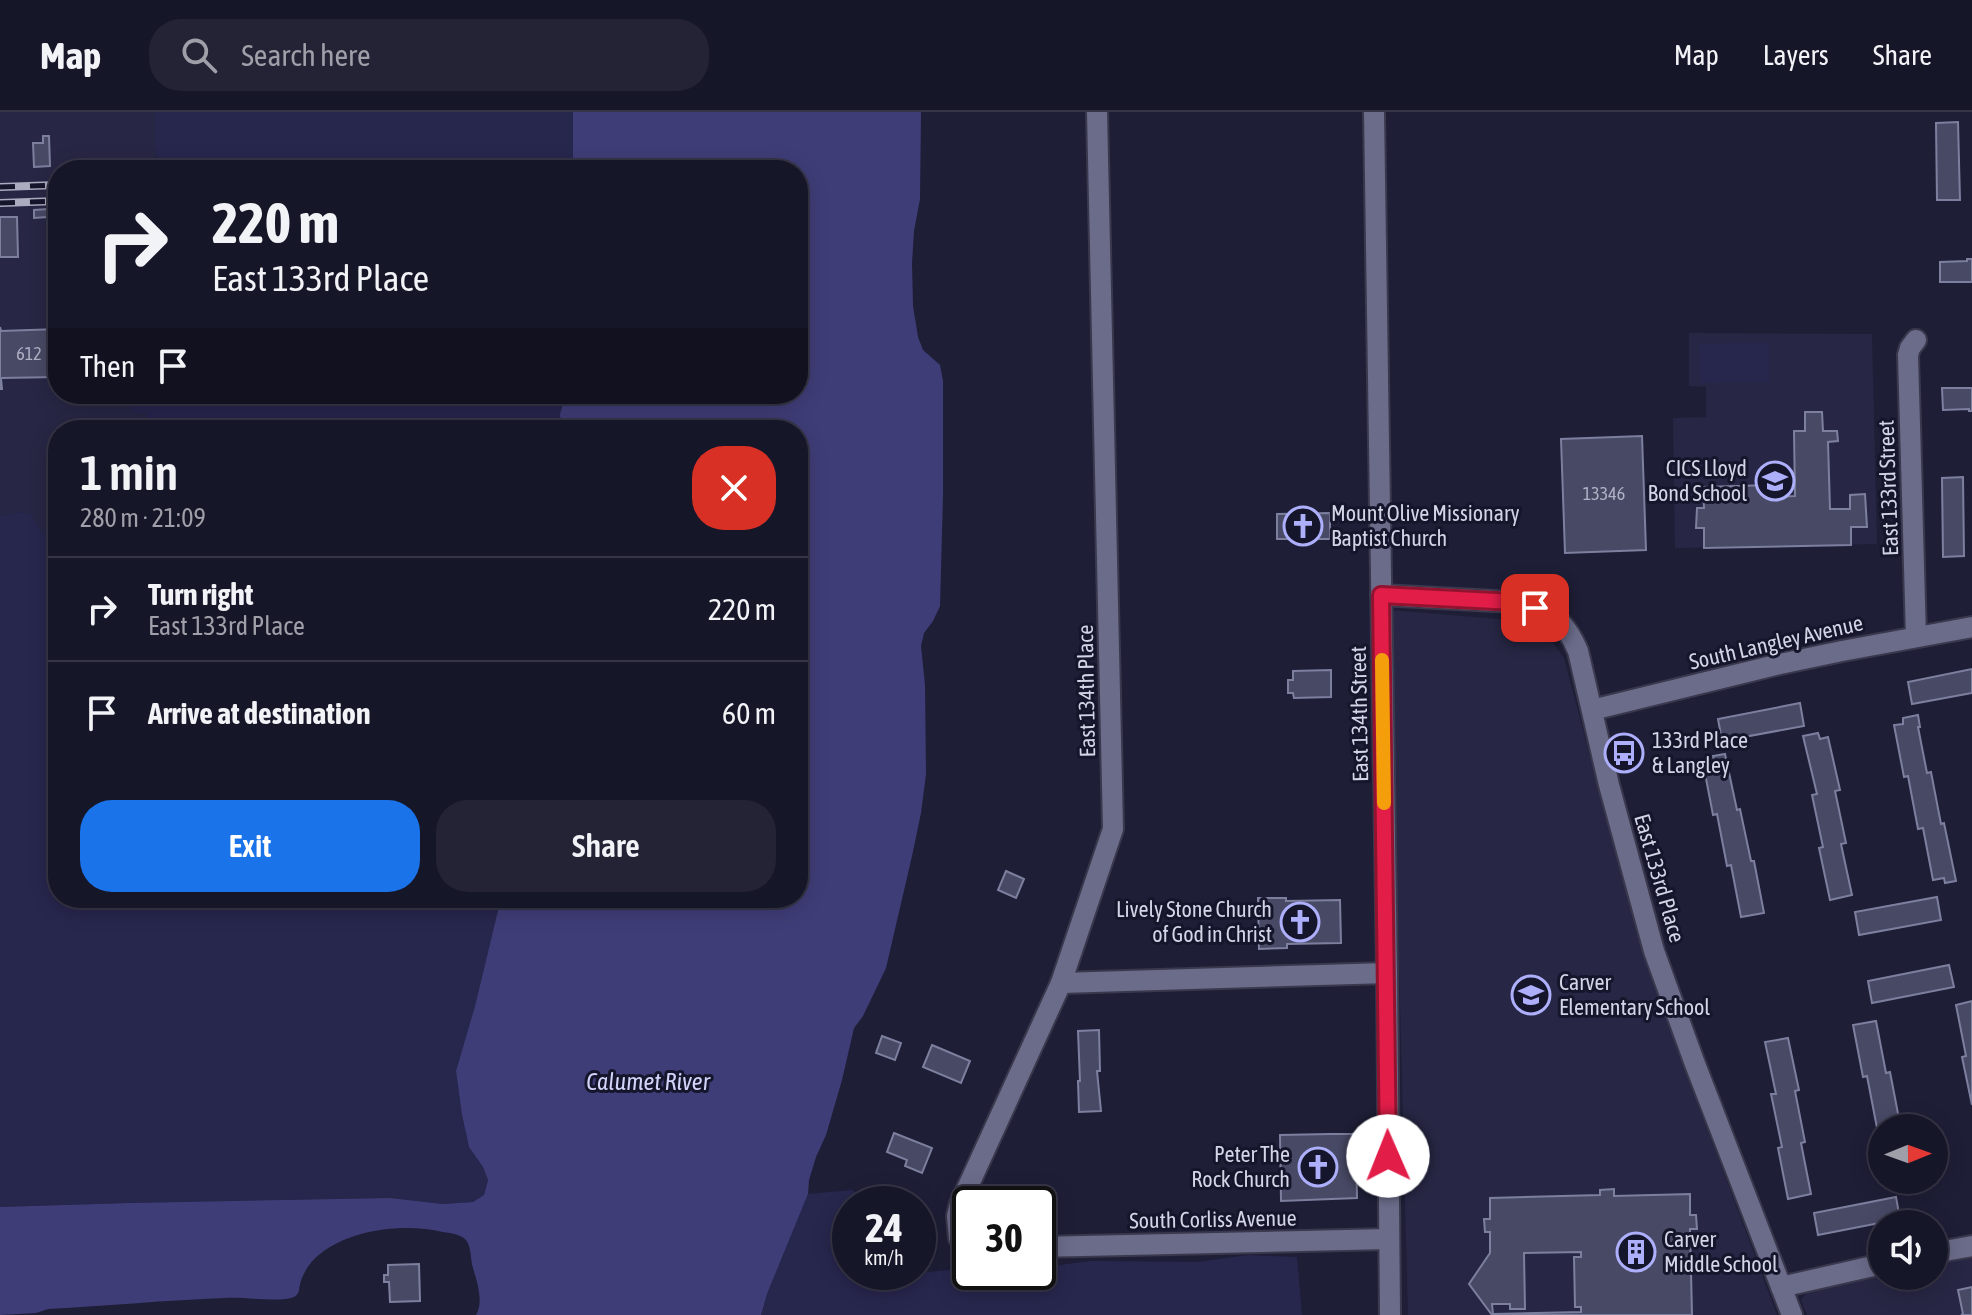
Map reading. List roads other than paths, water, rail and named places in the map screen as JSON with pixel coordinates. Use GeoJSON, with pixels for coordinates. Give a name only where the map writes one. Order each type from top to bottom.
{"type":"FeatureCollection","features":[{"type":"Feature","properties":{"kind":"street","name":"East 134th Place"},"geometry":{"type":"LineString","coordinates":[[968,1186],[1061,983],[1113,829],[1097,112]]}},
{"type":"Feature","properties":{"kind":"street","name":"East 134th Street"},"geometry":{"type":"LineString","coordinates":[[1374,112],[1390,1315]]}},
{"type":"Feature","properties":{"kind":"street","name":"East 133rd Street"},"geometry":{"type":"LineString","coordinates":[[1916,340],[1908,355],[1916,637]]}},
{"type":"Feature","properties":{"kind":"street","name":"East 133rd Place"},"geometry":{"type":"LineString","coordinates":[[1381,595],[1514,602],[1550,614],[1563,623],[1571,635],[1578,651],[1609,785],[1654,951],[1792,1315]]}},
{"type":"Feature","properties":{"kind":"street","name":"South Langley Avenue"},"geometry":{"type":"LineString","coordinates":[[1592,710],[1780,664],[1972,627]]}},
{"type":"Feature","properties":{"kind":"street"},"geometry":{"type":"LineString","coordinates":[[1061,983],[1387,973]]}},
{"type":"Feature","properties":{"kind":"street","name":"South Corliss Avenue"},"geometry":{"type":"LineString","coordinates":[[1056,1247],[1389,1239]]}},
{"type":"Feature","properties":{"kind":"street"},"geometry":{"type":"LineString","coordinates":[[1948,1250],[1972,1246]]}},
{"type":"Feature","properties":{"kind":"street"},"geometry":{"type":"LineString","coordinates":[[1781,1287],[1868,1267]]}},
{"type":"Feature","properties":{"kind":"water","name":"Calumet River"},"geometry":{"type":"Polygon","coordinates":[[[573,112],[921,112],[920,199],[912,263],[913,306],[923,350],[940,365],[943,381],[943,495],[940,606],[924,633],[921,646],[925,685],[926,774],[921,813],[886,968],[854,1028],[826,1135],[809,1180],[808,1194],[761,1315],[476,1315],[479,1292],[470,1249],[463,1237],[428,1229],[396,1228],[347,1239],[317,1256],[302,1278],[297,1294],[291,1298],[181,1300],[0,1315],[0,1207],[390,1198],[443,1204],[473,1202],[484,1195],[488,1180],[469,1147],[456,1071],[499,908],[808,908],[808,420],[560,420],[560,414],[563,404],[808,404],[808,160],[573,160],[573,112]]]}},
{"type":"Feature","properties":{"kind":"railway"},"geometry":{"type":"LineString","coordinates":[[0,187],[48,185]]}},
{"type":"Feature","properties":{"kind":"railway"},"geometry":{"type":"LineString","coordinates":[[0,203],[48,201]]}},
{"type":"Feature","properties":{"kind":"place","name":"CICS Lloyd Bond School"},"geometry":{"type":"Point","coordinates":[1775,481]}},
{"type":"Feature","properties":{"kind":"place","name":"Mount Olive Missionary Baptist Church"},"geometry":{"type":"Point","coordinates":[1303,526]}},
{"type":"Feature","properties":{"kind":"place","name":"133rd Place & Langley"},"geometry":{"type":"Point","coordinates":[1624,753]}},
{"type":"Feature","properties":{"kind":"place","name":"Lively Stone Church of God in Christ"},"geometry":{"type":"Point","coordinates":[1300,922]}},
{"type":"Feature","properties":{"kind":"place","name":"Carver Elementary School"},"geometry":{"type":"Point","coordinates":[1531,995]}},
{"type":"Feature","properties":{"kind":"place","name":"Peter The Rock Church"},"geometry":{"type":"Point","coordinates":[1318,1167]}},
{"type":"Feature","properties":{"kind":"place","name":"Carver Middle School"},"geometry":{"type":"Point","coordinates":[1636,1252]}}]}
